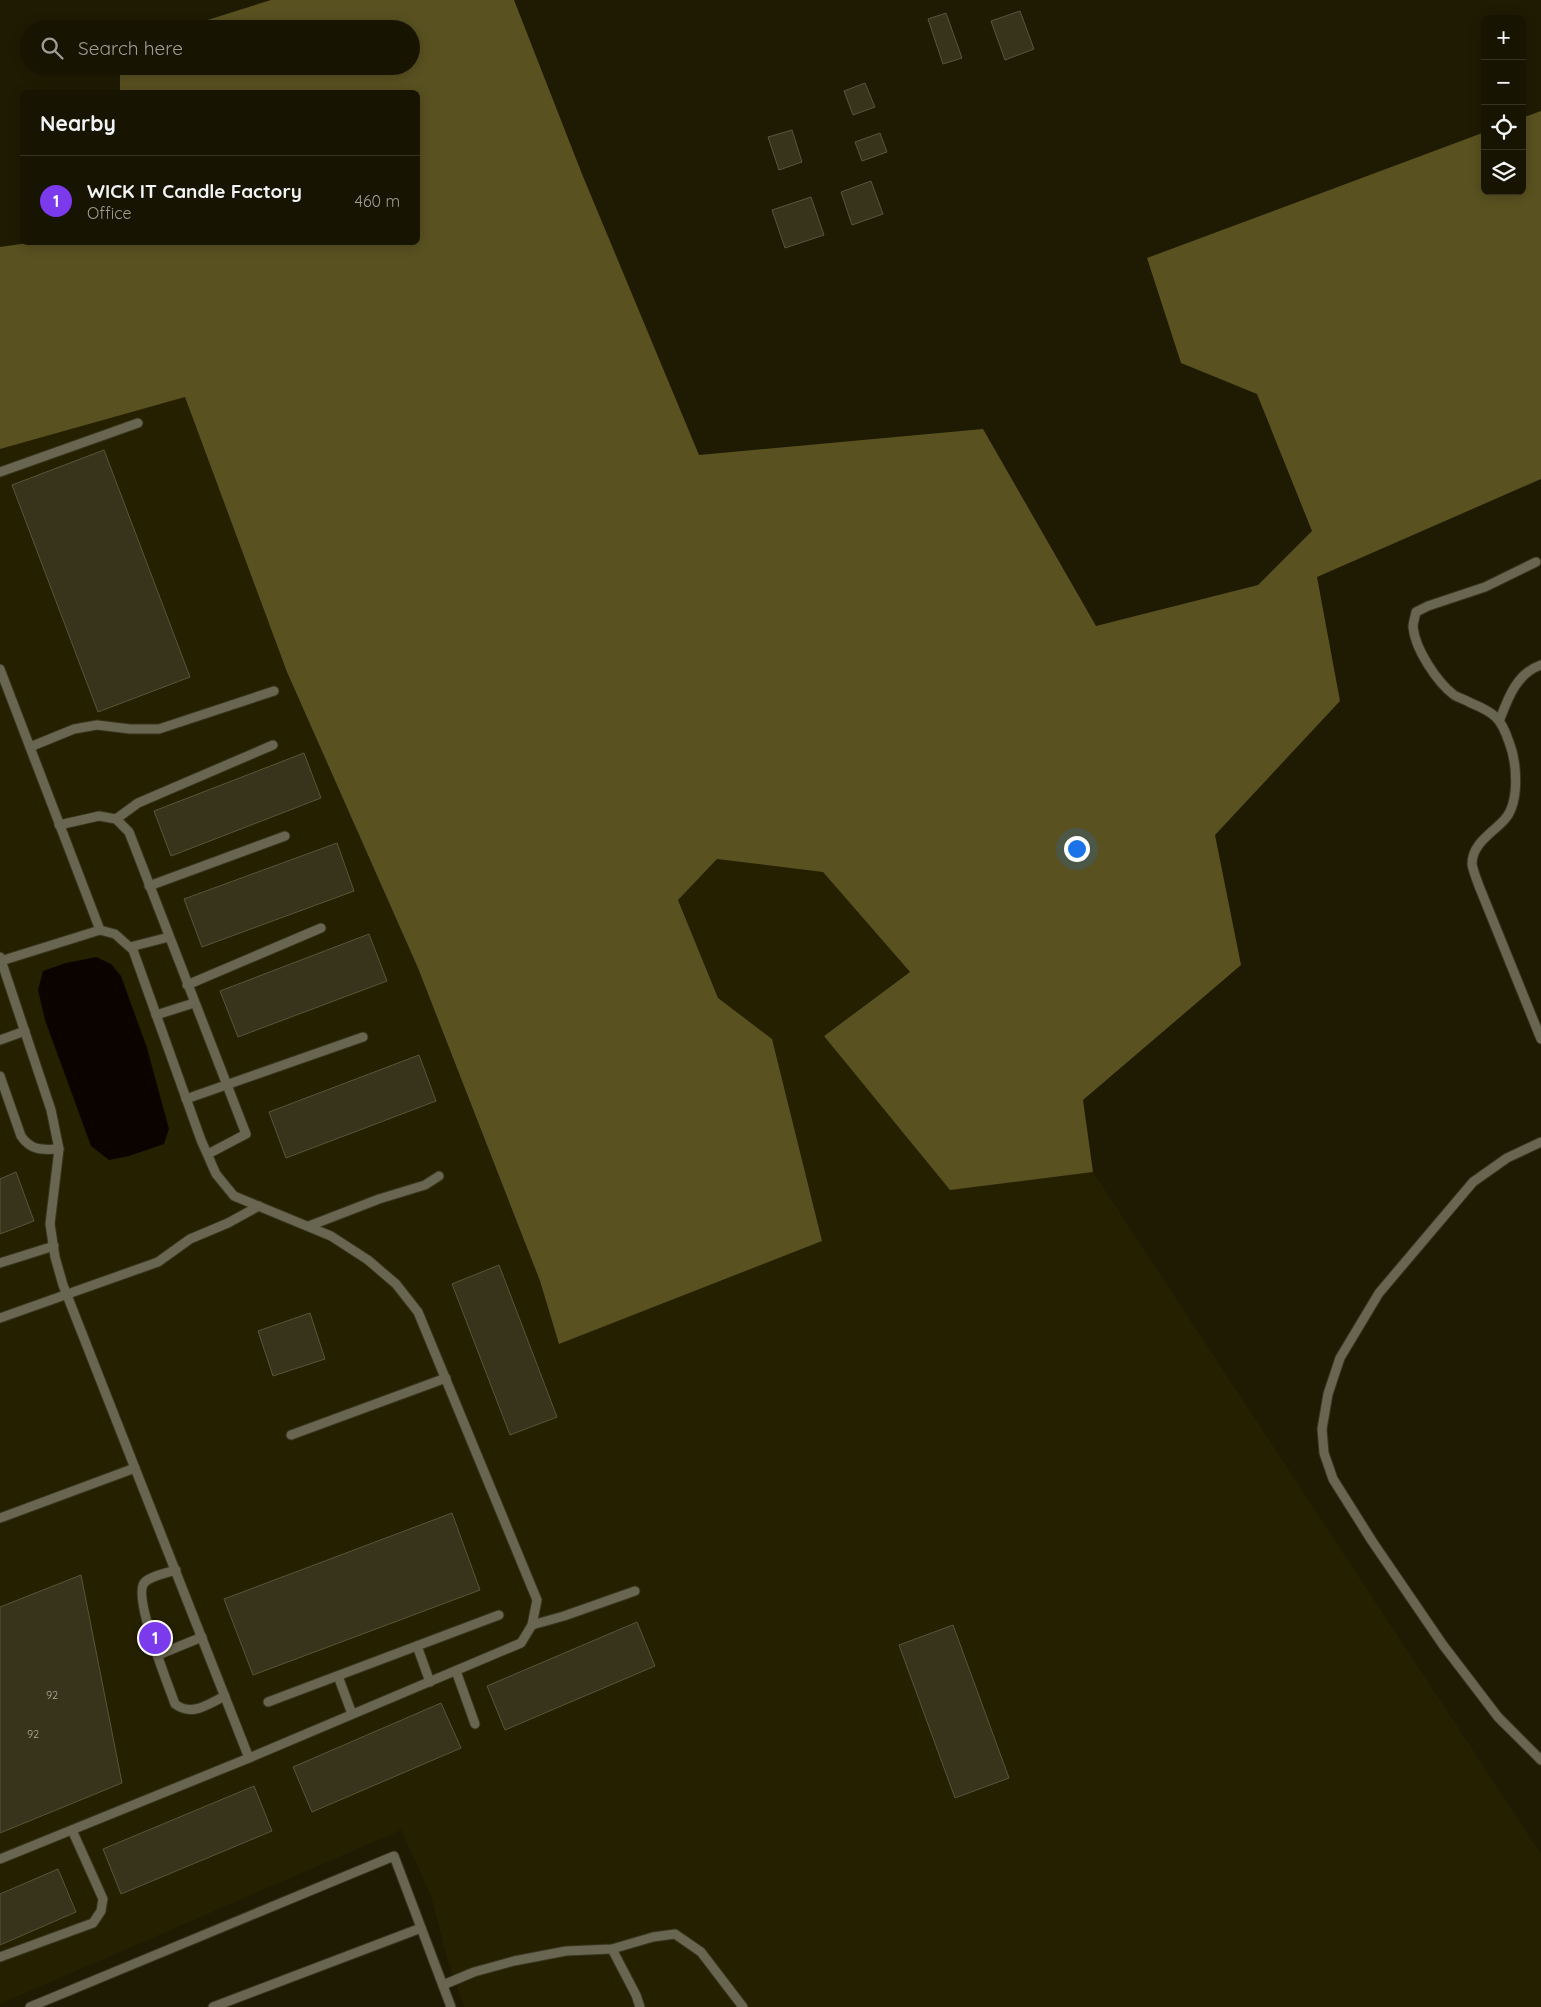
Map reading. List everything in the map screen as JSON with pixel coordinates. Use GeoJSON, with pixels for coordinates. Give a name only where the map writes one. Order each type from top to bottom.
{"type":"FeatureCollection","features":[{"type":"Feature","properties":{"kind":"lane"},"geometry":{"type":"LineString","coordinates":[[0,472],[138,423]]}},
{"type":"Feature","properties":{"kind":"lane"},"geometry":{"type":"LineString","coordinates":[[1536,562],[1485,587],[1428,606],[1416,612],[1413,626],[1420,650],[1443,684],[1455,696],[1482,707],[1500,719],[1510,744],[1516,772],[1515,795],[1506,818],[1487,835],[1476,849],[1472,865],[1541,1038]]}},
{"type":"Feature","properties":{"kind":"lane"},"geometry":{"type":"LineString","coordinates":[[1500,719],[1509,696],[1520,679],[1541,665]]}},
{"type":"Feature","properties":{"kind":"lane"},"geometry":{"type":"LineString","coordinates":[[0,669],[100,930]]}},
{"type":"Feature","properties":{"kind":"lane"},"geometry":{"type":"LineString","coordinates":[[30,747],[74,729],[97,725],[130,729],[159,729],[274,691]]}},
{"type":"Feature","properties":{"kind":"lane"},"geometry":{"type":"LineString","coordinates":[[116,819],[138,803],[273,745]]}},
{"type":"Feature","properties":{"kind":"lane"},"geometry":{"type":"LineString","coordinates":[[59,825],[99,816],[116,819],[129,832],[246,1134],[208,1154]]}},
{"type":"Feature","properties":{"kind":"lane"},"geometry":{"type":"LineString","coordinates":[[149,886],[285,836]]}},
{"type":"Feature","properties":{"kind":"lane"},"geometry":{"type":"LineString","coordinates":[[187,985],[321,928]]}},
{"type":"Feature","properties":{"kind":"lane"},"geometry":{"type":"LineString","coordinates":[[0,1859],[249,1758],[521,1643],[532,1625],[537,1600],[418,1312],[396,1284],[368,1260],[331,1236],[234,1196],[216,1174],[186,1098],[133,950],[115,934],[100,930],[1,959],[51,1110],[59,1148],[50,1224],[67,1295],[249,1758]]}},
{"type":"Feature","properties":{"kind":"lane"},"geometry":{"type":"LineString","coordinates":[[130,947],[169,937]]}},
{"type":"Feature","properties":{"kind":"lane"},"geometry":{"type":"LineString","coordinates":[[156,1015],[194,1003]]}},
{"type":"Feature","properties":{"kind":"lane"},"geometry":{"type":"LineString","coordinates":[[0,1040],[25,1031]]}},
{"type":"Feature","properties":{"kind":"lane"},"geometry":{"type":"LineString","coordinates":[[186,1098],[363,1037]]}},
{"type":"Feature","properties":{"kind":"lane"},"geometry":{"type":"LineString","coordinates":[[0,1076],[21,1136],[26,1144],[42,1150],[59,1148]]}},
{"type":"Feature","properties":{"kind":"lane"},"geometry":{"type":"LineString","coordinates":[[1541,1142],[1507,1158],[1473,1182],[1379,1293],[1340,1358],[1328,1394],[1322,1430],[1324,1453],[1333,1479],[1372,1541],[1443,1645],[1498,1717],[1541,1760]]}},
{"type":"Feature","properties":{"kind":"lane"},"geometry":{"type":"LineString","coordinates":[[309,1226],[379,1199],[425,1185],[439,1176]]}},
{"type":"Feature","properties":{"kind":"lane"},"geometry":{"type":"LineString","coordinates":[[0,1318],[158,1262],[190,1239],[228,1224],[259,1206]]}},
{"type":"Feature","properties":{"kind":"lane"},"geometry":{"type":"LineString","coordinates":[[0,1263],[54,1246]]}},
{"type":"Feature","properties":{"kind":"lane"},"geometry":{"type":"LineString","coordinates":[[291,1435],[446,1378]]}},
{"type":"Feature","properties":{"kind":"lane"},"geometry":{"type":"LineString","coordinates":[[0,1518],[135,1468]]}},
{"type":"Feature","properties":{"kind":"lane"},"geometry":{"type":"LineString","coordinates":[[176,1570],[147,1581],[143,1585],[141,1593],[144,1614],[175,1704],[182,1709],[192,1712],[225,1696]]}},
{"type":"Feature","properties":{"kind":"lane"},"geometry":{"type":"LineString","coordinates":[[532,1625],[635,1591]]}},
{"type":"Feature","properties":{"kind":"lane"},"geometry":{"type":"LineString","coordinates":[[268,1702],[499,1615]]}},
{"type":"Feature","properties":{"kind":"lane"},"geometry":{"type":"LineString","coordinates":[[158,1655],[202,1637]]}},
{"type":"Feature","properties":{"kind":"lane"},"geometry":{"type":"LineString","coordinates":[[417,1646],[430,1682]]}},
{"type":"Feature","properties":{"kind":"lane"},"geometry":{"type":"LineString","coordinates":[[456,1671],[476,1724]]}},
{"type":"Feature","properties":{"kind":"lane"},"geometry":{"type":"LineString","coordinates":[[338,1676],[352,1714]]}},
{"type":"Feature","properties":{"kind":"lane"},"geometry":{"type":"LineString","coordinates":[[0,1957],[93,1922],[101,1911],[103,1899],[72,1830]]}},
{"type":"Feature","properties":{"kind":"lane"},"geometry":{"type":"LineString","coordinates":[[30,2007],[394,1856],[451,2007]]}},
{"type":"Feature","properties":{"kind":"lane"},"geometry":{"type":"LineString","coordinates":[[213,2007],[421,1928]]}},
{"type":"Feature","properties":{"kind":"lane"},"geometry":{"type":"LineString","coordinates":[[443,1985],[474,1972],[514,1961],[566,1951],[612,1949],[653,1937],[675,1934],[701,1952],[743,2007]]}},
{"type":"Feature","properties":{"kind":"lane"},"geometry":{"type":"LineString","coordinates":[[612,1949],[636,1995],[640,2007]]}},
{"type":"Feature","properties":{"kind":"shaded area"},"geometry":{"type":"Polygon","coordinates":[[[271,0],[514,0],[582,174],[699,455],[983,429],[1096,626],[1258,585],[1312,531],[1257,394],[1181,363],[1147,258],[1481,133],[1481,195],[1526,195],[1526,117],[1541,111],[1541,479],[1317,577],[1340,701],[1215,835],[1241,965],[1083,1100],[1093,1172],[950,1190],[824,1036],[910,972],[823,872],[717,859],[678,900],[718,998],[772,1039],[822,1241],[559,1344],[540,1281],[418,968],[287,672],[185,397],[0,449],[0,247],[20,244],[420,245],[420,90],[120,90],[120,75],[420,75],[420,20],[208,20],[271,0]]]}},
{"type":"Feature","properties":{"kind":"shaded area"},"geometry":{"type":"Polygon","coordinates":[[[185,396],[287,672],[418,968],[540,1281],[559,1343],[772,1040],[718,998],[678,899],[717,859],[823,872],[910,972],[824,1035],[950,1190],[1093,1172],[1541,1854],[1541,2007],[464,2007],[448,1961],[431,1896],[401,1830],[0,2004],[0,449],[185,396]]]}},
{"type":"Feature","properties":{"kind":"shaded area"},"geometry":{"type":"Polygon","coordinates":[[[96,957],[111,964],[121,976],[147,1048],[169,1129],[164,1144],[129,1156],[109,1160],[91,1146],[45,1020],[38,990],[43,971],[66,963],[96,957]]]}},
{"type":"Feature","properties":{"kind":"building"},"geometry":{"type":"Polygon","coordinates":[[[1020,11],[1034,49],[1005,60],[991,21],[1020,11]]]}},
{"type":"Feature","properties":{"kind":"building"},"geometry":{"type":"Polygon","coordinates":[[[946,13],[962,58],[943,64],[928,19],[946,13]]]}},
{"type":"Feature","properties":{"kind":"building"},"geometry":{"type":"Polygon","coordinates":[[[865,83],[875,107],[853,115],[844,91],[865,83]]]}},
{"type":"Feature","properties":{"kind":"building"},"geometry":{"type":"Polygon","coordinates":[[[792,130],[802,162],[779,170],[768,137],[792,130]]]}},
{"type":"Feature","properties":{"kind":"building"},"geometry":{"type":"Polygon","coordinates":[[[880,133],[887,152],[862,161],[855,142],[880,133]]]}},
{"type":"Feature","properties":{"kind":"building"},"geometry":{"type":"Polygon","coordinates":[[[871,181],[883,214],[852,225],[841,192],[871,181]]]}},
{"type":"Feature","properties":{"kind":"building"},"geometry":{"type":"Polygon","coordinates":[[[811,197],[824,235],[785,248],[772,210],[811,197]]]}},
{"type":"Feature","properties":{"kind":"building"},"geometry":{"type":"Polygon","coordinates":[[[104,450],[190,677],[98,712],[12,485],[104,450]]]}},
{"type":"Feature","properties":{"kind":"building"},"geometry":{"type":"Polygon","coordinates":[[[304,753],[321,798],[171,856],[154,811],[304,753]]]}},
{"type":"Feature","properties":{"kind":"building"},"geometry":{"type":"Polygon","coordinates":[[[337,843],[354,891],[202,947],[184,899],[337,843]]]}},
{"type":"Feature","properties":{"kind":"building"},"geometry":{"type":"Polygon","coordinates":[[[369,934],[387,981],[238,1037],[220,991],[369,934]]]}},
{"type":"Feature","properties":{"kind":"building"},"geometry":{"type":"Polygon","coordinates":[[[419,1055],[436,1101],[286,1158],[269,1112],[419,1055]]]}},
{"type":"Feature","properties":{"kind":"building"},"geometry":{"type":"Polygon","coordinates":[[[16,1172],[34,1221],[0,1234],[0,1179],[16,1172]]]}},
{"type":"Feature","properties":{"kind":"building"},"geometry":{"type":"Polygon","coordinates":[[[499,1265],[557,1417],[510,1435],[452,1284],[499,1265]]]}},
{"type":"Feature","properties":{"kind":"building"},"geometry":{"type":"Polygon","coordinates":[[[310,1313],[325,1359],[273,1376],[258,1331],[310,1313]]]}},
{"type":"Feature","properties":{"kind":"building"},"geometry":{"type":"Polygon","coordinates":[[[452,1513],[480,1590],[253,1675],[224,1599],[452,1513]]]}},
{"type":"Feature","properties":{"kind":"building"},"geometry":{"type":"Polygon","coordinates":[[[81,1575],[122,1783],[0,1833],[0,1607],[81,1575]]]}},
{"type":"Feature","properties":{"kind":"building"},"geometry":{"type":"Polygon","coordinates":[[[637,1622],[655,1666],[505,1730],[487,1686],[637,1622]]]}},
{"type":"Feature","properties":{"kind":"building"},"geometry":{"type":"Polygon","coordinates":[[[953,1625],[1009,1778],[955,1798],[899,1645],[953,1625]]]}},
{"type":"Feature","properties":{"kind":"building"},"geometry":{"type":"Polygon","coordinates":[[[441,1703],[461,1748],[312,1812],[293,1767],[441,1703]]]}},
{"type":"Feature","properties":{"kind":"building"},"geometry":{"type":"Polygon","coordinates":[[[254,1786],[272,1831],[121,1894],[103,1849],[254,1786]]]}},
{"type":"Feature","properties":{"kind":"building"},"geometry":{"type":"Polygon","coordinates":[[[58,1869],[76,1912],[0,1945],[0,1894],[58,1869]]]}},
{"type":"Feature","properties":{"kind":"place","name":"WICK IT Candle Factory"},"geometry":{"type":"Point","coordinates":[155,1638]}}]}
